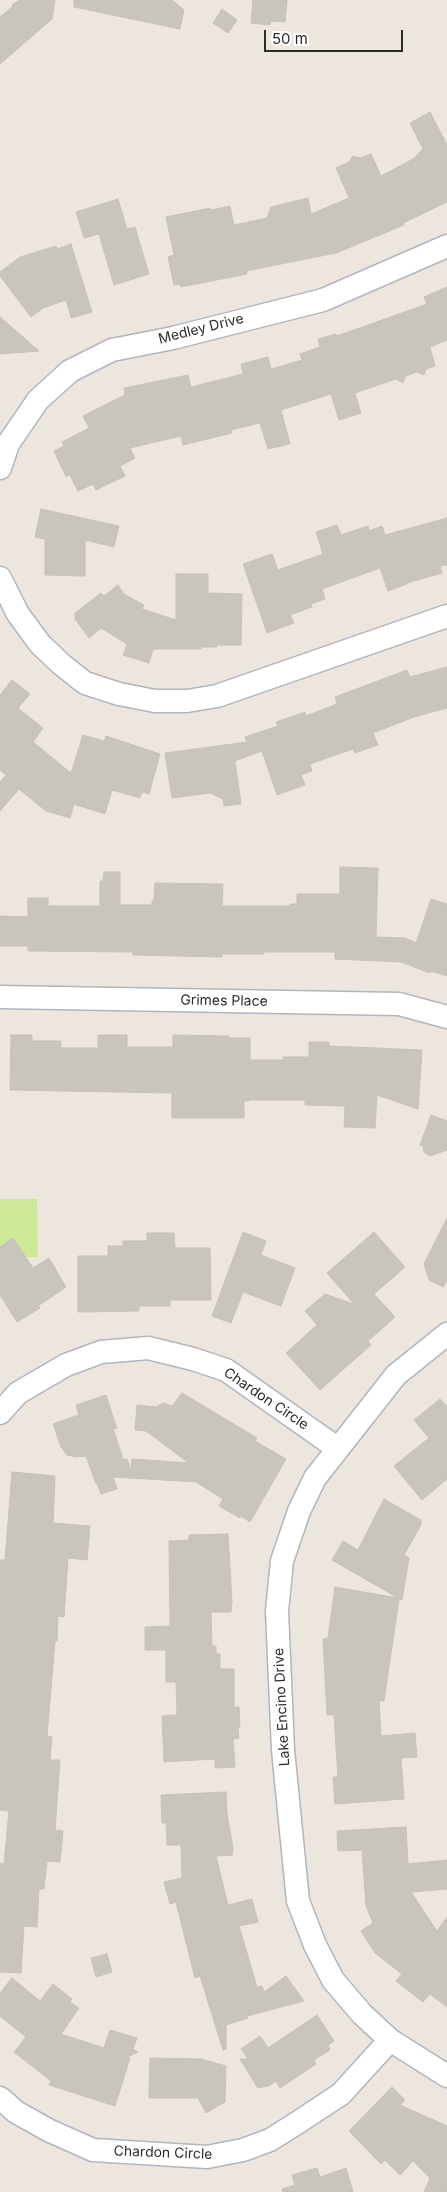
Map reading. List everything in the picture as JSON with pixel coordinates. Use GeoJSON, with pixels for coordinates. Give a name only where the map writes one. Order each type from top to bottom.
{"type":"FeatureCollection","features":[{"type":"Feature","properties":{"kind":"street","name":"Medley Drive"},"geometry":{"type":"LineString","coordinates":[[0,468],[4,443],[38,400],[70,371],[112,350],[173,338],[323,300],[447,246]]}},
{"type":"Feature","properties":{"kind":"street"},"geometry":{"type":"LineString","coordinates":[[0,578],[18,614],[40,644],[61,664],[85,683],[119,694],[155,701],[187,701],[217,696],[447,616]]}},
{"type":"Feature","properties":{"kind":"street","name":"Grimes Place"},"geometry":{"type":"LineString","coordinates":[[0,997],[398,1004],[447,1018]]}},
{"type":"Feature","properties":{"kind":"street","name":"Lake Encino Drive"},"geometry":{"type":"LineString","coordinates":[[447,1334],[396,1375],[315,1478],[299,1511],[282,1561],[277,1611],[283,1750],[298,1900],[315,1945],[333,1980],[362,2014],[390,2040],[447,2076]]}},
{"type":"Feature","properties":{"kind":"street","name":"Chardon Circle"},"geometry":{"type":"LineString","coordinates":[[0,1413],[18,1393],[66,1365],[101,1352],[148,1348],[226,1370],[337,1448]]}},
{"type":"Feature","properties":{"kind":"street","name":"Chardon Circle"},"geometry":{"type":"LineString","coordinates":[[0,2098],[16,2112],[50,2132],[93,2150],[207,2157],[244,2150],[270,2140],[297,2123],[341,2094],[390,2040]]}},
{"type":"Feature","properties":{"kind":"green space"},"geometry":{"type":"Polygon","coordinates":[[[0,1199],[37,1199],[38,1257],[0,1257],[0,1199]]]}},
{"type":"Feature","properties":{"kind":"building"},"geometry":{"type":"Polygon","coordinates":[[[20,0],[55,0],[52,19],[0,64],[0,17],[20,0]]]}},
{"type":"Feature","properties":{"kind":"building"},"geometry":{"type":"Polygon","coordinates":[[[74,0],[172,0],[184,10],[180,29],[74,7],[74,0]]]}},
{"type":"Feature","properties":{"kind":"building"},"geometry":{"type":"Polygon","coordinates":[[[253,0],[287,0],[285,22],[271,21],[270,25],[251,23],[253,0]]]}},
{"type":"Feature","properties":{"kind":"building"},"geometry":{"type":"Polygon","coordinates":[[[222,9],[237,20],[228,33],[213,23],[222,9]]]}},
{"type":"Feature","properties":{"kind":"building"},"geometry":{"type":"Polygon","coordinates":[[[430,112],[447,145],[447,202],[403,223],[404,225],[336,253],[246,271],[247,274],[181,287],[180,284],[174,285],[168,257],[174,255],[166,217],[230,206],[234,225],[267,218],[271,207],[308,198],[311,214],[349,198],[336,168],[349,162],[353,156],[360,158],[371,154],[381,176],[413,159],[423,149],[410,123],[430,112]]]}},
{"type":"Feature","properties":{"kind":"building"},"geometry":{"type":"Polygon","coordinates":[[[118,199],[127,229],[135,227],[149,274],[114,285],[99,234],[84,238],[76,212],[118,199]]]}},
{"type":"Feature","properties":{"kind":"building"},"geometry":{"type":"Polygon","coordinates":[[[71,244],[92,312],[71,318],[66,300],[43,308],[31,317],[0,276],[0,272],[20,257],[56,246],[57,249],[71,244]]]}},
{"type":"Feature","properties":{"kind":"building"},"geometry":{"type":"Polygon","coordinates":[[[447,287],[447,340],[430,347],[435,366],[426,369],[424,375],[417,372],[406,376],[403,383],[396,379],[355,393],[361,413],[339,420],[331,394],[281,410],[290,444],[268,449],[260,423],[231,430],[232,433],[183,445],[181,436],[130,448],[135,458],[120,466],[125,476],[96,490],[93,484],[78,491],[70,475],[66,477],[54,451],[64,446],[62,442],[89,428],[83,416],[125,395],[124,388],[188,375],[191,387],[243,374],[241,364],[268,357],[271,369],[302,360],[300,354],[320,347],[318,339],[336,334],[337,336],[427,304],[424,297],[447,287]]]}},
{"type":"Feature","properties":{"kind":"building"},"geometry":{"type":"Polygon","coordinates":[[[0,317],[39,351],[0,354],[0,317]]]}},
{"type":"Feature","properties":{"kind":"building"},"geometry":{"type":"Polygon","coordinates":[[[41,509],[119,526],[114,547],[85,540],[85,576],[45,575],[45,539],[35,537],[41,509]]]}},
{"type":"Feature","properties":{"kind":"building"},"geometry":{"type":"Polygon","coordinates":[[[447,518],[447,565],[440,566],[442,573],[407,583],[388,591],[380,568],[322,589],[325,599],[311,604],[312,607],[290,615],[294,623],[267,633],[243,564],[272,554],[278,570],[323,554],[316,532],[337,525],[341,535],[368,526],[369,531],[382,526],[385,535],[447,518]]]}},
{"type":"Feature","properties":{"kind":"building"},"geometry":{"type":"Polygon","coordinates":[[[176,574],[208,574],[208,593],[242,594],[241,645],[217,645],[217,647],[201,647],[201,649],[153,649],[149,663],[123,655],[127,644],[101,628],[89,638],[75,619],[75,613],[101,593],[104,596],[118,585],[124,594],[144,605],[142,609],[176,620],[176,574]]]}},
{"type":"Feature","properties":{"kind":"building"},"geometry":{"type":"Polygon","coordinates":[[[447,667],[447,708],[414,717],[373,733],[378,745],[355,753],[353,749],[310,764],[312,771],[301,775],[305,785],[277,795],[262,751],[235,761],[241,804],[224,806],[223,799],[210,793],[172,798],[165,753],[247,742],[245,737],[278,726],[276,722],[305,712],[306,716],[337,704],[335,697],[407,670],[410,677],[447,667]]]}},
{"type":"Feature","properties":{"kind":"building"},"geometry":{"type":"Polygon","coordinates":[[[12,680],[30,694],[18,708],[43,728],[33,742],[71,773],[83,735],[104,741],[106,736],[160,754],[149,794],[142,792],[140,798],[112,790],[105,814],[74,804],[70,818],[46,811],[19,789],[0,811],[0,782],[6,775],[0,770],[0,695],[12,680]]]}},
{"type":"Feature","properties":{"kind":"building"},"geometry":{"type":"Polygon","coordinates":[[[340,867],[378,868],[376,937],[405,938],[416,943],[431,899],[447,904],[447,976],[431,971],[430,973],[401,962],[335,959],[335,952],[264,952],[264,954],[222,954],[222,957],[133,955],[133,952],[28,951],[28,946],[0,946],[0,916],[28,917],[28,898],[48,898],[48,906],[100,906],[100,881],[103,881],[104,872],[120,872],[120,905],[152,905],[155,883],[223,884],[222,906],[290,906],[290,904],[297,904],[297,894],[340,894],[340,867]]]}},
{"type":"Feature","properties":{"kind":"building"},"geometry":{"type":"Polygon","coordinates":[[[11,1035],[32,1035],[32,1041],[61,1041],[61,1048],[98,1048],[98,1035],[127,1035],[127,1047],[173,1047],[173,1035],[250,1038],[250,1060],[283,1060],[283,1057],[309,1057],[309,1042],[329,1042],[329,1046],[422,1050],[418,1109],[377,1095],[375,1128],[344,1127],[345,1106],[305,1105],[305,1100],[244,1101],[244,1118],[172,1118],[172,1093],[10,1090],[11,1035]]]}},
{"type":"Feature","properties":{"kind":"building"},"geometry":{"type":"Polygon","coordinates":[[[431,1115],[447,1121],[447,1150],[430,1156],[424,1152],[423,1146],[420,1145],[431,1115]]]}},
{"type":"Feature","properties":{"kind":"building"},"geometry":{"type":"Polygon","coordinates":[[[447,1218],[447,1280],[443,1287],[429,1280],[424,1264],[447,1218]]]}},
{"type":"Feature","properties":{"kind":"building"},"geometry":{"type":"Polygon","coordinates":[[[243,1232],[266,1241],[261,1255],[295,1268],[281,1306],[243,1292],[231,1323],[212,1316],[243,1232]]]}},
{"type":"Feature","properties":{"kind":"building"},"geometry":{"type":"Polygon","coordinates":[[[374,1232],[405,1267],[374,1294],[395,1317],[368,1341],[371,1345],[320,1390],[286,1353],[317,1325],[305,1311],[325,1294],[354,1304],[327,1273],[374,1232]]]}},
{"type":"Feature","properties":{"kind":"building"},"geometry":{"type":"Polygon","coordinates":[[[147,1233],[174,1233],[175,1248],[210,1248],[211,1300],[170,1300],[170,1306],[139,1306],[139,1311],[78,1312],[78,1256],[108,1256],[108,1246],[123,1246],[123,1241],[147,1241],[147,1233]]]}},
{"type":"Feature","properties":{"kind":"building"},"geometry":{"type":"Polygon","coordinates":[[[13,1238],[33,1268],[49,1258],[66,1287],[38,1306],[40,1308],[17,1322],[0,1295],[0,1247],[13,1238]]]}},
{"type":"Feature","properties":{"kind":"building"},"geometry":{"type":"Polygon","coordinates":[[[182,1393],[257,1438],[255,1441],[286,1459],[250,1522],[219,1506],[223,1499],[196,1482],[113,1477],[117,1489],[101,1494],[86,1456],[76,1457],[67,1455],[61,1447],[53,1424],[79,1415],[76,1405],[106,1395],[117,1429],[113,1428],[123,1459],[127,1459],[131,1471],[132,1459],[189,1463],[146,1431],[135,1430],[137,1405],[156,1407],[163,1403],[172,1406],[182,1393]]]}},
{"type":"Feature","properties":{"kind":"building"},"geometry":{"type":"Polygon","coordinates":[[[440,1399],[447,1407],[447,1479],[422,1500],[394,1466],[429,1438],[414,1420],[440,1399]]]}},
{"type":"Feature","properties":{"kind":"building"},"geometry":{"type":"Polygon","coordinates":[[[12,1472],[55,1476],[53,1523],[90,1526],[87,1560],[68,1558],[64,1617],[58,1616],[57,1641],[55,1641],[47,1736],[52,1737],[50,1760],[60,1760],[55,1830],[63,1831],[60,1862],[47,1861],[44,1889],[39,1889],[37,1927],[24,1926],[21,1973],[0,1972],[0,1863],[4,1864],[9,1811],[0,1810],[0,1560],[5,1560],[12,1472]]]}},
{"type":"Feature","properties":{"kind":"building"},"geometry":{"type":"Polygon","coordinates":[[[384,1499],[421,1520],[421,1525],[404,1555],[409,1558],[402,1600],[399,1599],[384,1701],[379,1701],[381,1736],[415,1733],[417,1757],[401,1758],[404,1799],[335,1804],[333,1777],[338,1777],[334,1715],[327,1715],[323,1639],[328,1638],[335,1587],[398,1598],[332,1560],[343,1541],[358,1550],[384,1499]]]}},
{"type":"Feature","properties":{"kind":"building"},"geometry":{"type":"Polygon","coordinates":[[[228,1534],[231,1612],[211,1612],[212,1646],[216,1646],[216,1654],[220,1654],[220,1669],[234,1669],[234,1707],[239,1707],[240,1727],[238,1727],[239,1738],[233,1739],[235,1767],[215,1768],[215,1759],[164,1762],[162,1716],[177,1715],[176,1682],[166,1682],[166,1650],[145,1650],[145,1627],[170,1626],[169,1541],[189,1540],[189,1535],[228,1534]]]}},
{"type":"Feature","properties":{"kind":"building"},"geometry":{"type":"Polygon","coordinates":[[[226,1792],[227,1814],[233,1848],[232,1855],[216,1856],[228,1905],[252,1899],[258,1922],[239,1926],[257,1987],[262,1986],[264,1992],[286,1976],[304,2001],[247,2016],[248,2018],[226,2025],[226,2049],[223,2050],[200,1976],[195,1978],[176,1902],[170,1904],[164,1882],[182,1878],[181,1845],[167,1845],[166,1823],[162,1823],[161,1795],[226,1792]]]}},
{"type":"Feature","properties":{"kind":"building"},"geometry":{"type":"Polygon","coordinates":[[[406,1827],[408,1864],[447,1860],[447,1889],[411,1892],[437,1931],[447,1917],[447,2007],[430,1994],[423,2002],[396,1981],[402,1974],[375,1953],[361,1931],[373,1923],[366,1906],[362,1850],[338,1851],[337,1831],[406,1827]]]}},
{"type":"Feature","properties":{"kind":"building"},"geometry":{"type":"Polygon","coordinates":[[[107,1954],[112,1972],[96,1977],[91,1958],[107,1954]]]}},
{"type":"Feature","properties":{"kind":"building"},"geometry":{"type":"Polygon","coordinates":[[[12,1978],[40,2001],[53,1984],[72,1999],[70,2002],[79,2008],[61,2034],[104,2048],[110,2030],[137,2038],[133,2049],[138,2052],[126,2058],[130,2058],[115,2106],[49,2085],[51,2081],[14,2052],[26,2037],[0,2016],[0,1993],[12,1978]]]}},
{"type":"Feature","properties":{"kind":"building"},"geometry":{"type":"Polygon","coordinates":[[[317,2015],[334,2041],[328,2045],[330,2050],[314,2060],[316,2064],[280,2088],[276,2081],[269,2086],[258,2088],[240,2059],[248,2059],[241,2049],[260,2036],[268,2048],[317,2015]]]}},
{"type":"Feature","properties":{"kind":"building"},"geometry":{"type":"Polygon","coordinates":[[[150,2058],[201,2059],[226,2066],[225,2102],[206,2113],[198,2098],[149,2098],[150,2058]]]}},
{"type":"Feature","properties":{"kind":"building"},"geometry":{"type":"Polygon","coordinates":[[[392,2087],[405,2100],[400,2105],[447,2126],[447,2192],[424,2192],[430,2178],[413,2161],[400,2175],[385,2160],[381,2164],[349,2131],[392,2087]]]}},
{"type":"Feature","properties":{"kind":"building"},"geometry":{"type":"Polygon","coordinates":[[[317,2168],[320,2177],[346,2168],[353,2192],[283,2192],[282,2189],[295,2185],[292,2175],[317,2168]]]}}]}
